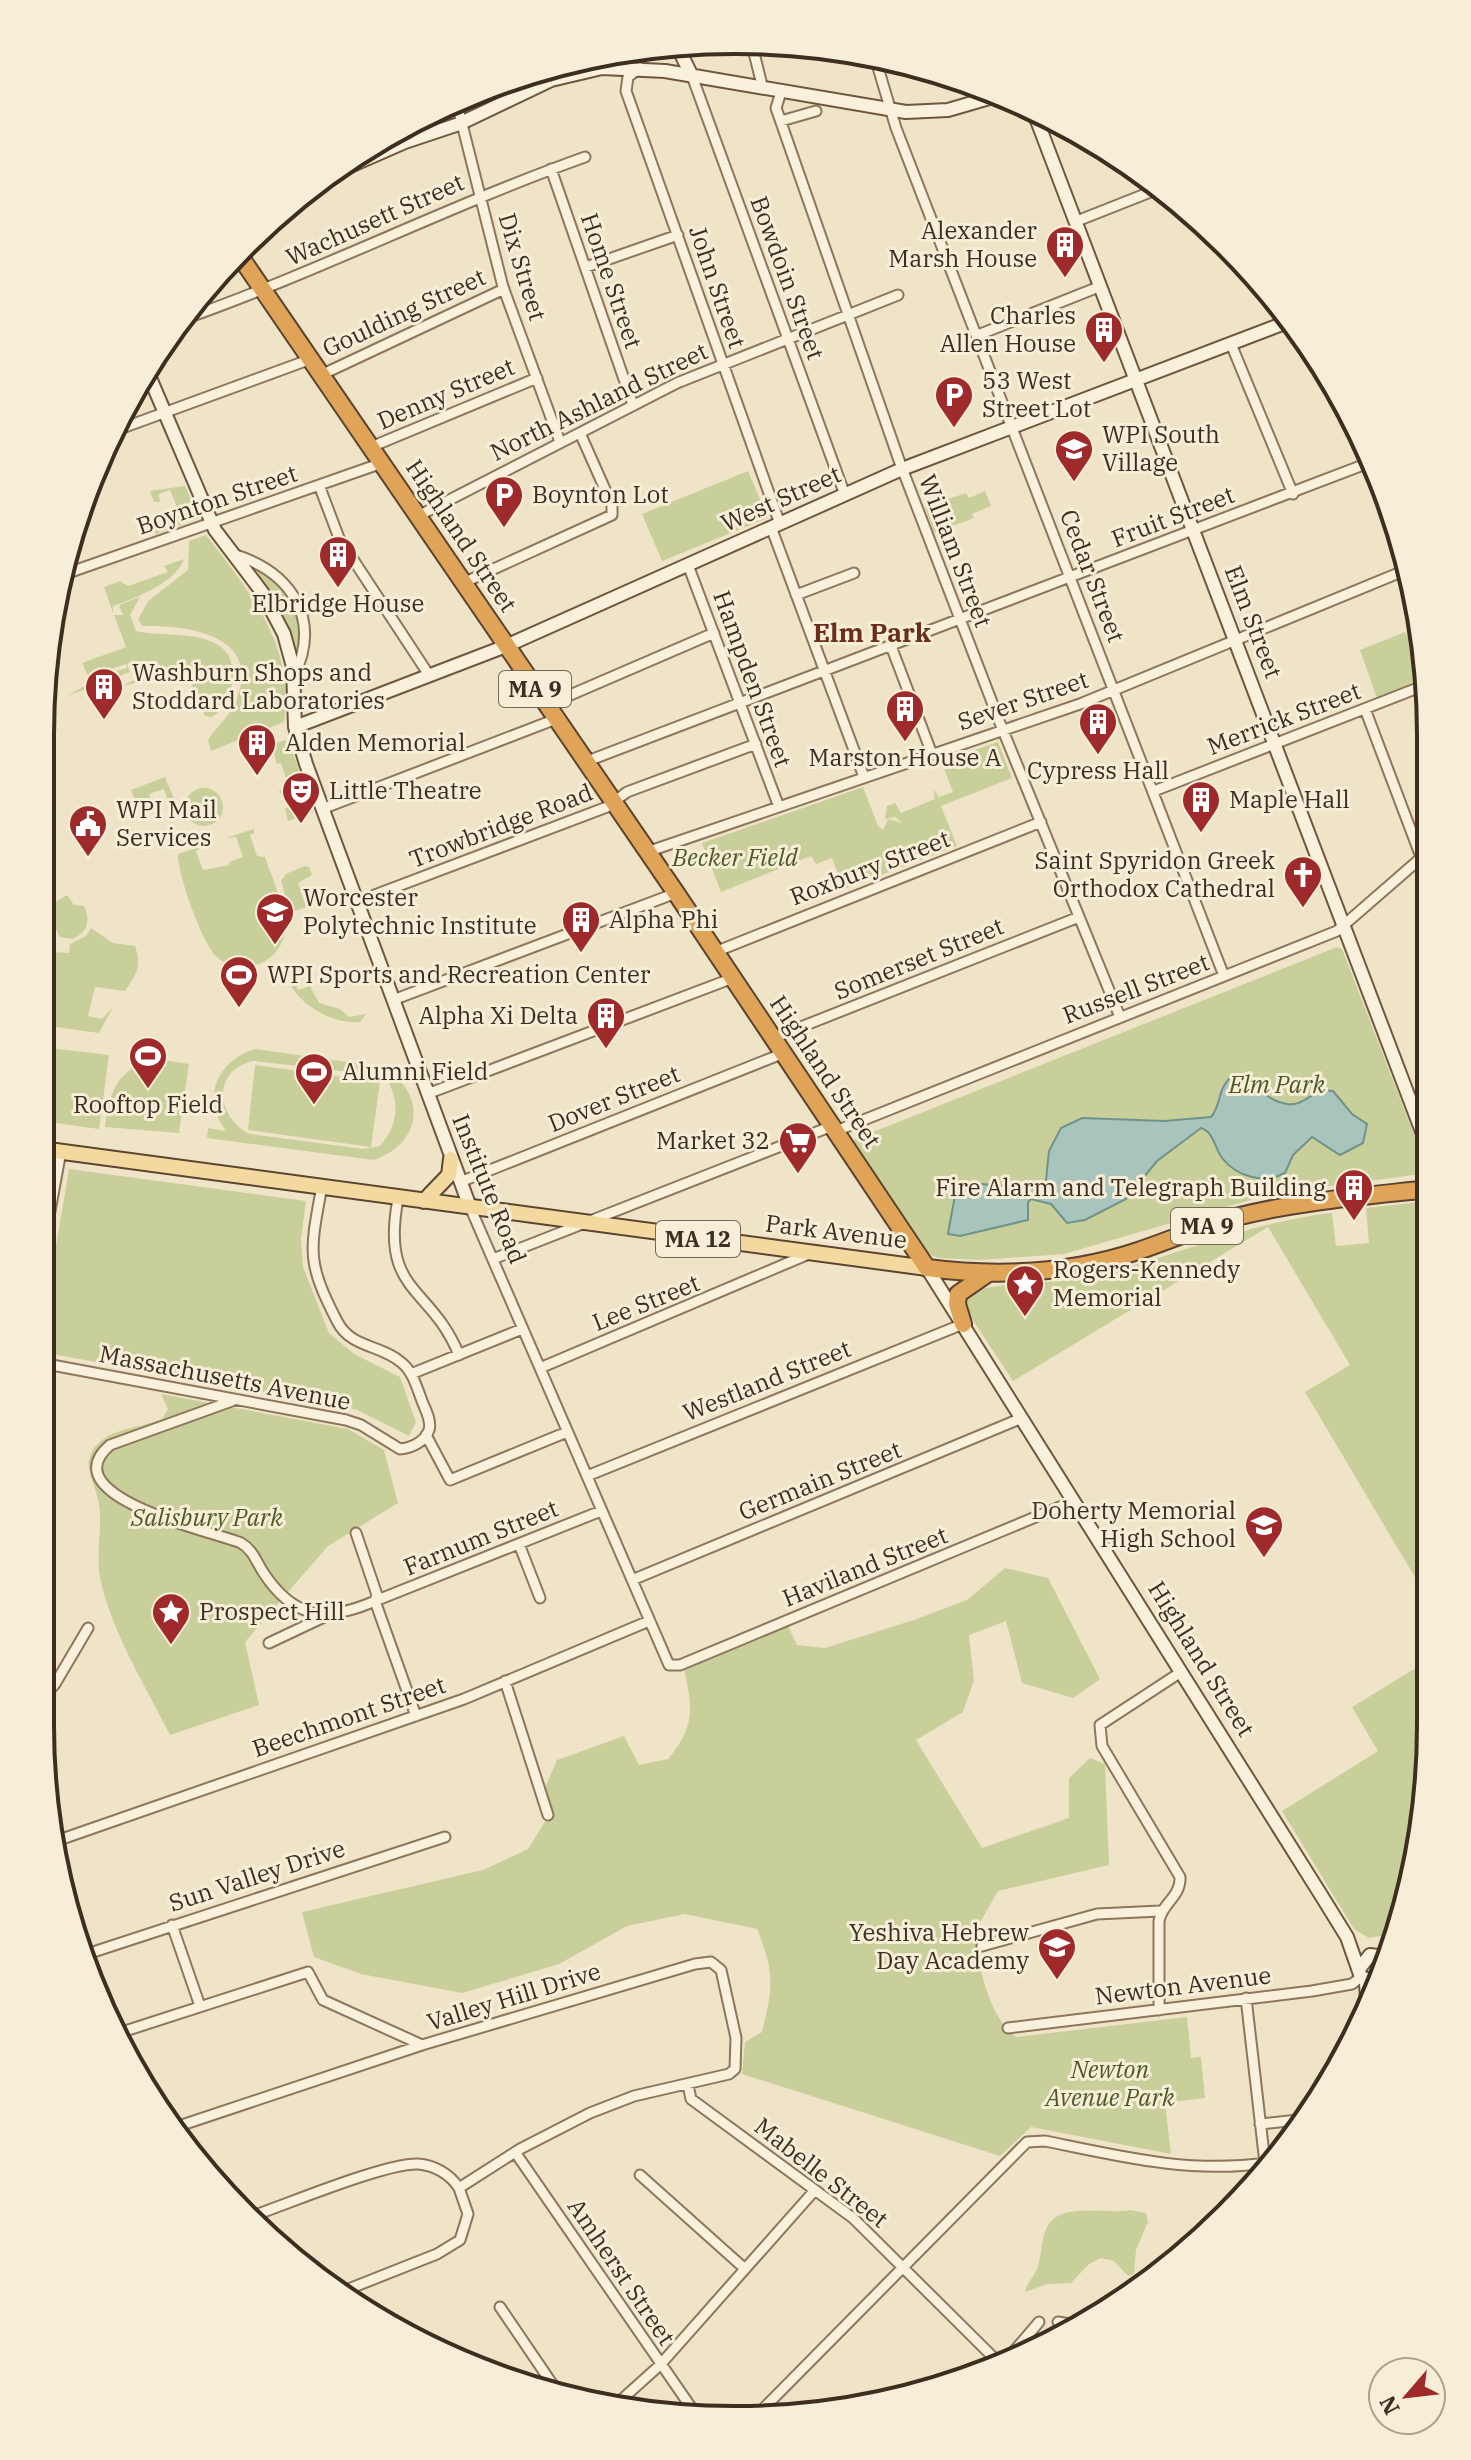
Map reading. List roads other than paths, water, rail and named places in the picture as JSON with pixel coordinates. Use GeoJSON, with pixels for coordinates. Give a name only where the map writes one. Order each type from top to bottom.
{"type":"FeatureCollection","features":[{"type":"Feature","properties":{"kind":"highway","name":"Highland Street"},"geometry":{"type":"LineString","coordinates":[[245,264],[676,893],[927,1268]]}},
{"type":"Feature","properties":{"kind":"highway","name":"Park Avenue"},"geometry":{"type":"LineString","coordinates":[[927,1268],[988,1274],[1036,1272],[1104,1260],[1215,1223],[1275,1209],[1417,1191]]}},
{"type":"Feature","properties":{"kind":"highway"},"geometry":{"type":"LineString","coordinates":[[963,1324],[957,1304],[958,1294],[988,1274]]}},
{"type":"Feature","properties":{"kind":"main road"},"geometry":{"type":"LineString","coordinates":[[667,72],[679,65],[679,56]]}},
{"type":"Feature","properties":{"kind":"main road"},"geometry":{"type":"LineString","coordinates":[[682,56],[692,76]]}},
{"type":"Feature","properties":{"kind":"main road"},"geometry":{"type":"LineString","coordinates":[[378,156],[462,122],[551,80],[590,70],[640,68],[890,110],[939,112],[981,100]]}},
{"type":"Feature","properties":{"kind":"main road","name":"Elm Street"},"geometry":{"type":"LineString","coordinates":[[1039,125],[1343,924],[1417,1099]]}},
{"type":"Feature","properties":{"kind":"main road","name":"West Street"},"geometry":{"type":"LineString","coordinates":[[295,727],[506,646],[902,469],[1279,325]]}},
{"type":"Feature","properties":{"kind":"main road","name":"Institute Road"},"geometry":{"type":"LineString","coordinates":[[152,384],[211,523],[272,608],[287,645],[294,676],[295,727],[322,809],[470,1207]]}},
{"type":"Feature","properties":{"kind":"main road","name":"Park Avenue"},"geometry":{"type":"LineString","coordinates":[[54,1150],[927,1268]]}},
{"type":"Feature","properties":{"kind":"main road"},"geometry":{"type":"LineString","coordinates":[[424,1201],[449,1175],[451,1159]]}},
{"type":"Feature","properties":{"kind":"main road","name":"Highland Street"},"geometry":{"type":"LineString","coordinates":[[927,1268],[1347,1937],[1366,1978]]}},
{"type":"Feature","properties":{"kind":"main road","name":"Highland Street"},"geometry":{"type":"LineString","coordinates":[[1347,1937],[1376,1956]]}},
{"type":"Feature","properties":{"kind":"street"},"geometry":{"type":"LineString","coordinates":[[754,54],[763,89]]}},
{"type":"Feature","properties":{"kind":"street","name":"John Street"},"geometry":{"type":"LineString","coordinates":[[640,68],[628,77],[625,88],[723,363],[796,595],[864,777]]}},
{"type":"Feature","properties":{"kind":"street","name":"Cedar Street"},"geometry":{"type":"LineString","coordinates":[[878,69],[890,110],[1224,976]]}},
{"type":"Feature","properties":{"kind":"street","name":"Bowdoin Street"},"geometry":{"type":"LineString","coordinates":[[692,76],[845,495]]}},
{"type":"Feature","properties":{"kind":"street","name":"William Street"},"geometry":{"type":"LineString","coordinates":[[781,92],[776,108],[902,469],[1003,730],[1120,1017]]}},
{"type":"Feature","properties":{"kind":"street"},"geometry":{"type":"LineString","coordinates":[[781,121],[816,111]]}},
{"type":"Feature","properties":{"kind":"street","name":"Dix Street"},"geometry":{"type":"LineString","coordinates":[[459,113],[504,289],[560,442]]}},
{"type":"Feature","properties":{"kind":"street","name":"Wachusett Street"},"geometry":{"type":"LineString","coordinates":[[202,313],[263,291],[480,196],[585,157]]}},
{"type":"Feature","properties":{"kind":"street","name":"Home Street"},"geometry":{"type":"LineString","coordinates":[[551,169],[633,405]]}},
{"type":"Feature","properties":{"kind":"street"},"geometry":{"type":"LineString","coordinates":[[1077,221],[1147,193]]}},
{"type":"Feature","properties":{"kind":"street"},"geometry":{"type":"LineString","coordinates":[[586,267],[678,235]]}},
{"type":"Feature","properties":{"kind":"street"},"geometry":{"type":"LineString","coordinates":[[978,335],[1101,286]]}},
{"type":"Feature","properties":{"kind":"street","name":"Goulding Street"},"geometry":{"type":"LineString","coordinates":[[321,375],[504,289]]}},
{"type":"Feature","properties":{"kind":"street","name":"North Ashland Street"},"geometry":{"type":"LineString","coordinates":[[418,516],[633,405],[723,363],[898,295]]}},
{"type":"Feature","properties":{"kind":"street"},"geometry":{"type":"LineString","coordinates":[[1231,344],[1293,494]]}},
{"type":"Feature","properties":{"kind":"street"},"geometry":{"type":"LineString","coordinates":[[128,426],[311,359]]}},
{"type":"Feature","properties":{"kind":"street","name":"Denny Street"},"geometry":{"type":"LineString","coordinates":[[371,447],[537,378]]}},
{"type":"Feature","properties":{"kind":"street"},"geometry":{"type":"LineString","coordinates":[[463,583],[612,515],[612,505],[580,433]]}},
{"type":"Feature","properties":{"kind":"street","name":"Boynton Street"},"geometry":{"type":"LineString","coordinates":[[74,571],[382,463]]}},
{"type":"Feature","properties":{"kind":"street","name":"Fruit Street"},"geometry":{"type":"LineString","coordinates":[[585,762],[1361,466]]}},
{"type":"Feature","properties":{"kind":"street"},"geometry":{"type":"LineString","coordinates":[[319,485],[339,538],[429,675]]}},
{"type":"Feature","properties":{"kind":"street"},"geometry":{"type":"LineString","coordinates":[[230,553],[274,572],[297,601],[305,635],[294,676]]}},
{"type":"Feature","properties":{"kind":"street","name":"Hampden Street"},"geometry":{"type":"LineString","coordinates":[[688,565],[779,807]]}},
{"type":"Feature","properties":{"kind":"street"},"geometry":{"type":"LineString","coordinates":[[796,595],[854,573]]}},
{"type":"Feature","properties":{"kind":"street","name":"Sever Street"},"geometry":{"type":"LineString","coordinates":[[647,852],[1115,690],[1397,574]]}},
{"type":"Feature","properties":{"kind":"street"},"geometry":{"type":"LineString","coordinates":[[322,809],[552,712],[714,633]]}},
{"type":"Feature","properties":{"kind":"street"},"geometry":{"type":"LineString","coordinates":[[891,646],[932,754]]}},
{"type":"Feature","properties":{"kind":"street","name":"Merrick Street"},"geometry":{"type":"LineString","coordinates":[[1154,791],[1416,690]]}},
{"type":"Feature","properties":{"kind":"street"},"geometry":{"type":"LineString","coordinates":[[1365,709],[1417,835]]}},
{"type":"Feature","properties":{"kind":"street","name":"Trowbridge Road"},"geometry":{"type":"LineString","coordinates":[[356,902],[607,807],[627,792],[756,744]]}},
{"type":"Feature","properties":{"kind":"street","name":"Roxbury Street"},"geometry":{"type":"LineString","coordinates":[[715,952],[1041,822]]}},
{"type":"Feature","properties":{"kind":"street","name":"Russell Street"},"geometry":{"type":"LineString","coordinates":[[493,1259],[1337,931],[1417,861]]}},
{"type":"Feature","properties":{"kind":"street"},"geometry":{"type":"LineString","coordinates":[[393,1000],[676,893]]}},
{"type":"Feature","properties":{"kind":"street","name":"Somerset Street"},"geometry":{"type":"LineString","coordinates":[[773,1038],[1079,917]]}},
{"type":"Feature","properties":{"kind":"street"},"geometry":{"type":"LineString","coordinates":[[427,1094],[733,978]]}},
{"type":"Feature","properties":{"kind":"street","name":"Dover Street"},"geometry":{"type":"LineString","coordinates":[[460,1182],[784,1053]]}},
{"type":"Feature","properties":{"kind":"street"},"geometry":{"type":"LineString","coordinates":[[54,1189],[61,1151]]}},
{"type":"Feature","properties":{"kind":"street"},"geometry":{"type":"LineString","coordinates":[[322,1186],[311,1256],[338,1323],[349,1337],[395,1357],[411,1374],[429,1421],[426,1435],[450,1480],[567,1432]]}},
{"type":"Feature","properties":{"kind":"street"},"geometry":{"type":"LineString","coordinates":[[398,1199],[393,1238],[403,1275],[415,1294],[446,1328],[459,1355]]}},
{"type":"Feature","properties":{"kind":"street","name":"Institute Road"},"geometry":{"type":"LineString","coordinates":[[470,1207],[669,1665]]}},
{"type":"Feature","properties":{"kind":"street","name":"Lee Street"},"geometry":{"type":"LineString","coordinates":[[540,1368],[811,1253]]}},
{"type":"Feature","properties":{"kind":"street","name":"Westland Street"},"geometry":{"type":"LineString","coordinates":[[587,1476],[963,1324]]}},
{"type":"Feature","properties":{"kind":"street"},"geometry":{"type":"LineString","coordinates":[[411,1374],[522,1329]]}},
{"type":"Feature","properties":{"kind":"street","name":"Massachusetts Avenue"},"geometry":{"type":"LineString","coordinates":[[54,1366],[354,1422],[400,1449],[413,1446],[426,1435]]}},
{"type":"Feature","properties":{"kind":"street"},"geometry":{"type":"LineString","coordinates":[[233,1401],[117,1440],[103,1451],[99,1477],[106,1490],[125,1501],[241,1543],[251,1551],[281,1594],[305,1612],[327,1615]]}},
{"type":"Feature","properties":{"kind":"street","name":"Germain Street"},"geometry":{"type":"LineString","coordinates":[[632,1580],[1022,1418]]}},
{"type":"Feature","properties":{"kind":"street","name":"Haviland Street"},"geometry":{"type":"LineString","coordinates":[[669,1665],[680,1665],[1074,1501]]}},
{"type":"Feature","properties":{"kind":"street","name":"Farnum Street"},"geometry":{"type":"LineString","coordinates":[[327,1615],[375,1601],[601,1511]]}},
{"type":"Feature","properties":{"kind":"street"},"geometry":{"type":"LineString","coordinates":[[356,1533],[377,1595],[375,1601],[416,1716]]}},
{"type":"Feature","properties":{"kind":"street"},"geometry":{"type":"LineString","coordinates":[[519,1544],[540,1598]]}},
{"type":"Feature","properties":{"kind":"street"},"geometry":{"type":"LineString","coordinates":[[269,1643],[327,1615]]}},
{"type":"Feature","properties":{"kind":"street","name":"Beechmont Street"},"geometry":{"type":"LineString","coordinates":[[64,1838],[416,1716],[649,1621]]}},
{"type":"Feature","properties":{"kind":"street"},"geometry":{"type":"LineString","coordinates":[[54,1685],[88,1628]]}},
{"type":"Feature","properties":{"kind":"street"},"geometry":{"type":"LineString","coordinates":[[1159,2010],[1160,1911],[1179,1891],[1179,1873],[1102,1746],[1099,1730],[1100,1725],[1181,1672]]}},
{"type":"Feature","properties":{"kind":"street"},"geometry":{"type":"LineString","coordinates":[[505,1681],[548,1815]]}},
{"type":"Feature","properties":{"kind":"street","name":"Sun Valley Drive"},"geometry":{"type":"LineString","coordinates":[[93,1952],[445,1837]]}},
{"type":"Feature","properties":{"kind":"street"},"geometry":{"type":"LineString","coordinates":[[982,1946],[1097,1914],[1160,1911]]}},
{"type":"Feature","properties":{"kind":"street"},"geometry":{"type":"LineString","coordinates":[[172,1925],[200,2006]]}},
{"type":"Feature","properties":{"kind":"street","name":"Valley Hill Drive"},"geometry":{"type":"LineString","coordinates":[[184,2124],[422,2045],[711,1962],[725,1977],[736,2038],[735,2069],[721,2078],[688,2085]]}},
{"type":"Feature","properties":{"kind":"street"},"geometry":{"type":"LineString","coordinates":[[126,2031],[308,1972],[323,2000],[422,2045]]}},
{"type":"Feature","properties":{"kind":"street","name":"Newton Avenue"},"geometry":{"type":"LineString","coordinates":[[1008,2028],[1333,1988],[1366,1978]]}},
{"type":"Feature","properties":{"kind":"street"},"geometry":{"type":"LineString","coordinates":[[1246,1998],[1264,2154]]}},
{"type":"Feature","properties":{"kind":"street"},"geometry":{"type":"LineString","coordinates":[[459,2188],[515,2152],[590,2113],[634,2096],[688,2085]]}},
{"type":"Feature","properties":{"kind":"street","name":"Mabelle Street"},"geometry":{"type":"LineString","coordinates":[[688,2085],[691,2099],[853,2218],[992,2356]]}},
{"type":"Feature","properties":{"kind":"street"},"geometry":{"type":"LineString","coordinates":[[1260,2124],[1289,2121]]}},
{"type":"Feature","properties":{"kind":"street"},"geometry":{"type":"LineString","coordinates":[[767,2405],[1027,2142],[1034,2140],[1156,2163],[1224,2167],[1256,2164]]}},
{"type":"Feature","properties":{"kind":"street","name":"Amherst Street"},"geometry":{"type":"LineString","coordinates":[[515,2152],[689,2405]]}},
{"type":"Feature","properties":{"kind":"street"},"geometry":{"type":"LineString","coordinates":[[261,2213],[406,2165],[436,2169],[454,2180],[468,2214],[460,2240],[437,2254],[352,2288]]}},
{"type":"Feature","properties":{"kind":"street"},"geometry":{"type":"LineString","coordinates":[[640,2175],[744,2268]]}},
{"type":"Feature","properties":{"kind":"street"},"geometry":{"type":"LineString","coordinates":[[625,2396],[660,2365],[815,2190]]}},
{"type":"Feature","properties":{"kind":"street"},"geometry":{"type":"LineString","coordinates":[[500,2307],[550,2380]]}},
{"type":"Feature","properties":{"kind":"street"},"geometry":{"type":"LineString","coordinates":[[1021,2343],[1039,2322]]}},
{"type":"Feature","properties":{"kind":"water"},"geometry":{"type":"Polygon","coordinates":[[[1231,1077],[1287,1104],[1299,1103],[1320,1092],[1333,1091],[1352,1114],[1367,1124],[1363,1143],[1340,1155],[1312,1137],[1293,1155],[1285,1173],[1260,1178],[1243,1174],[1228,1165],[1209,1133],[1201,1128],[1157,1161],[1126,1199],[1085,1220],[1067,1223],[1051,1204],[1031,1199],[1028,1202],[1028,1220],[960,1236],[948,1234],[955,1195],[962,1182],[1045,1190],[1049,1151],[1061,1128],[1082,1118],[1164,1121],[1211,1117],[1231,1077]]]}},
{"type":"Feature","properties":{"kind":"place","name":"Alexander Marsh House"},"geometry":{"type":"Point","coordinates":[1065,279]}},
{"type":"Feature","properties":{"kind":"place","name":"Charles Allen House"},"geometry":{"type":"Point","coordinates":[1104,364]}},
{"type":"Feature","properties":{"kind":"place","name":"53 West Street Lot"},"geometry":{"type":"Point","coordinates":[954,429]}},
{"type":"Feature","properties":{"kind":"place","name":"WPI South Village"},"geometry":{"type":"Point","coordinates":[1074,483]}},
{"type":"Feature","properties":{"kind":"place","name":"Boynton Lot"},"geometry":{"type":"Point","coordinates":[504,529]}},
{"type":"Feature","properties":{"kind":"place","name":"Elbridge House"},"geometry":{"type":"Point","coordinates":[338,589]}},
{"type":"Feature","properties":{"kind":"place","name":"Washburn Shops and Stoddard Laboratories"},"geometry":{"type":"Point","coordinates":[104,721]}},
{"type":"Feature","properties":{"kind":"place","name":"Marston House A"},"geometry":{"type":"Point","coordinates":[905,743]}},
{"type":"Feature","properties":{"kind":"place","name":"Cypress Hall"},"geometry":{"type":"Point","coordinates":[1098,756]}},
{"type":"Feature","properties":{"kind":"place","name":"Alden Memorial"},"geometry":{"type":"Point","coordinates":[257,777]}},
{"type":"Feature","properties":{"kind":"place","name":"Little Theatre"},"geometry":{"type":"Point","coordinates":[301,825]}},
{"type":"Feature","properties":{"kind":"place","name":"Maple Hall"},"geometry":{"type":"Point","coordinates":[1201,834]}},
{"type":"Feature","properties":{"kind":"place","name":"WPI Mail Services"},"geometry":{"type":"Point","coordinates":[88,858]}},
{"type":"Feature","properties":{"kind":"place","name":"Saint Spyridon Greek Orthodox Cathedral"},"geometry":{"type":"Point","coordinates":[1303,909]}},
{"type":"Feature","properties":{"kind":"place","name":"Worcester Polytechnic Institute"},"geometry":{"type":"Point","coordinates":[275,946]}},
{"type":"Feature","properties":{"kind":"place","name":"Alpha Phi"},"geometry":{"type":"Point","coordinates":[581,954]}},
{"type":"Feature","properties":{"kind":"place","name":"WPI Sports and Recreation Center"},"geometry":{"type":"Point","coordinates":[239,1009]}},
{"type":"Feature","properties":{"kind":"place","name":"Alpha Xi Delta"},"geometry":{"type":"Point","coordinates":[606,1050]}},
{"type":"Feature","properties":{"kind":"place","name":"Rooftop Field"},"geometry":{"type":"Point","coordinates":[148,1090]}},
{"type":"Feature","properties":{"kind":"place","name":"Alumni Field"},"geometry":{"type":"Point","coordinates":[314,1106]}},
{"type":"Feature","properties":{"kind":"place","name":"Market 32"},"geometry":{"type":"Point","coordinates":[798,1175]}},
{"type":"Feature","properties":{"kind":"place","name":"Fire Alarm and Telegraph Building"},"geometry":{"type":"Point","coordinates":[1354,1222]}},
{"type":"Feature","properties":{"kind":"place","name":"Rogers-Kennedy Memorial"},"geometry":{"type":"Point","coordinates":[1025,1318]}},
{"type":"Feature","properties":{"kind":"place","name":"Doherty Memorial High School"},"geometry":{"type":"Point","coordinates":[1264,1559]}},
{"type":"Feature","properties":{"kind":"place","name":"Prospect Hill"},"geometry":{"type":"Point","coordinates":[171,1646]}},
{"type":"Feature","properties":{"kind":"place","name":"Yeshiva Hebrew Day Academy"},"geometry":{"type":"Point","coordinates":[1057,1981]}},
{"type":"Feature","properties":{"kind":"district","name":"Elm Park"},"geometry":{"type":"Point","coordinates":[872,633]}},
{"type":"Feature","properties":{"kind":"park label","name":"Becker Field"},"geometry":{"type":"Point","coordinates":[735,858]}},
{"type":"Feature","properties":{"kind":"park label","name":"Salisbury Park"},"geometry":{"type":"Point","coordinates":[207,1518]}},
{"type":"Feature","properties":{"kind":"park label","name":"Newton Avenue Park"},"geometry":{"type":"Point","coordinates":[1110,2084]}}]}
